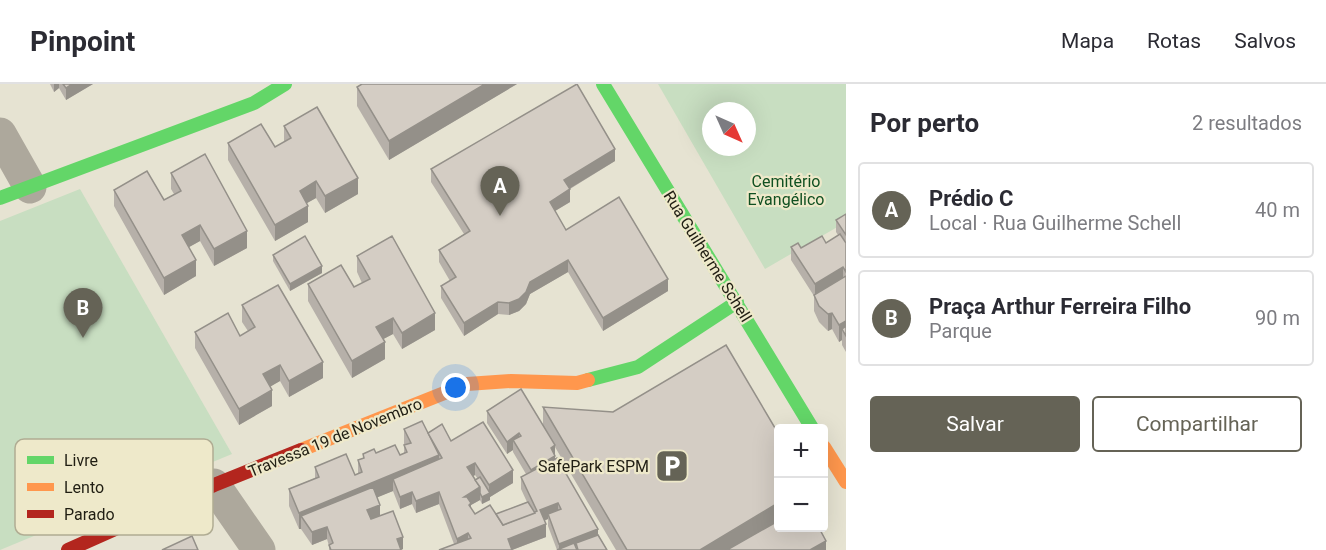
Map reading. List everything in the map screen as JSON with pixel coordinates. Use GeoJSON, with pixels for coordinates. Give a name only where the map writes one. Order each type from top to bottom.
{"type":"FeatureCollection","features":[{"type":"Feature","properties":{"kind":"street"},"geometry":{"type":"LineString","coordinates":[[0,198],[254,103],[285,84]]}},
{"type":"Feature","properties":{"kind":"street","name":"Rua Guilherme Schell"},"geometry":{"type":"LineString","coordinates":[[603,84],[809,424]]}},
{"type":"Feature","properties":{"kind":"street"},"geometry":{"type":"LineString","coordinates":[[0,134],[30,187]]}},
{"type":"Feature","properties":{"kind":"street","name":"Travessa 19 de Novembro"},"geometry":{"type":"LineString","coordinates":[[214,485],[467,384],[511,381],[577,383],[638,367],[737,302]]}},
{"type":"Feature","properties":{"kind":"street"},"geometry":{"type":"LineString","coordinates":[[828,453],[846,482]]}},
{"type":"Feature","properties":{"kind":"street"},"geometry":{"type":"LineString","coordinates":[[214,485],[259,550]]}},
{"type":"Feature","properties":{"kind":"street","name":"Travessa 19 de Novembro"},"geometry":{"type":"LineString","coordinates":[[68,550],[102,535]]}},
{"type":"Feature","properties":{"kind":"green space","name":"Cemitério Evangélico"},"geometry":{"type":"Polygon","coordinates":[[[658,84],[846,84],[846,222],[765,269],[658,84]]]}},
{"type":"Feature","properties":{"kind":"green space"},"geometry":{"type":"Polygon","coordinates":[[[80,189],[232,454],[213,462],[213,439],[15,439],[15,535],[36,535],[0,550],[0,221],[80,189]]]}},
{"type":"Feature","properties":{"kind":"building"},"geometry":{"type":"Polygon","coordinates":[[[362,84],[485,84],[389,141],[357,87],[362,84]]]}},
{"type":"Feature","properties":{"kind":"building"},"geometry":{"type":"Polygon","coordinates":[[[577,84],[615,149],[564,180],[570,189],[550,202],[566,230],[619,197],[668,279],[603,318],[568,260],[530,282],[526,292],[519,299],[509,303],[498,302],[464,323],[441,286],[456,277],[439,250],[470,231],[431,169],[577,84]]]}},
{"type":"Feature","properties":{"kind":"building"},"geometry":{"type":"Polygon","coordinates":[[[317,107],[358,178],[325,196],[316,181],[300,191],[308,206],[275,225],[228,143],[261,124],[275,147],[291,138],[284,126],[317,107]]]}},
{"type":"Feature","properties":{"kind":"building"},"geometry":{"type":"Polygon","coordinates":[[[205,154],[247,231],[214,249],[200,225],[182,235],[196,260],[164,278],[114,190],[147,171],[164,200],[181,191],[171,173],[205,154]]]}},
{"type":"Feature","properties":{"kind":"building"},"geometry":{"type":"Polygon","coordinates":[[[846,214],[846,235],[836,220],[846,214]]]}},
{"type":"Feature","properties":{"kind":"building"},"geometry":{"type":"Polygon","coordinates":[[[840,234],[846,243],[846,272],[843,267],[815,284],[791,247],[798,243],[801,248],[822,236],[826,243],[840,234]]]}},
{"type":"Feature","properties":{"kind":"building"},"geometry":{"type":"Polygon","coordinates":[[[305,236],[322,266],[290,284],[273,255],[305,236]]]}},
{"type":"Feature","properties":{"kind":"building"},"geometry":{"type":"Polygon","coordinates":[[[392,236],[435,313],[402,333],[393,318],[376,327],[385,342],[352,361],[308,284],[341,265],[354,287],[370,279],[357,256],[392,236]]]}},
{"type":"Feature","properties":{"kind":"building"},"geometry":{"type":"Polygon","coordinates":[[[846,276],[846,321],[839,325],[832,313],[828,314],[819,306],[814,295],[846,276]]]}},
{"type":"Feature","properties":{"kind":"building"},"geometry":{"type":"Polygon","coordinates":[[[278,285],[323,362],[289,381],[280,365],[263,374],[272,390],[239,409],[195,332],[228,313],[240,336],[255,327],[242,305],[278,285]]]}},
{"type":"Feature","properties":{"kind":"building","name":"SafePark ESPM"},"geometry":{"type":"Polygon","coordinates":[[[726,345],[774,426],[774,505],[700,550],[627,550],[543,407],[613,412],[726,345]]]}},
{"type":"Feature","properties":{"kind":"building"},"geometry":{"type":"Polygon","coordinates":[[[521,389],[555,445],[551,448],[555,456],[531,470],[513,440],[521,436],[519,433],[507,442],[487,411],[521,389]]]}},
{"type":"Feature","properties":{"kind":"building"},"geometry":{"type":"Polygon","coordinates":[[[422,421],[439,455],[299,513],[289,489],[319,477],[315,467],[346,454],[355,475],[362,472],[358,460],[364,458],[363,454],[374,449],[376,453],[395,445],[400,455],[407,452],[404,445],[411,443],[404,429],[422,421]]]}},
{"type":"Feature","properties":{"kind":"building"},"geometry":{"type":"Polygon","coordinates":[[[483,422],[513,470],[489,485],[475,463],[467,467],[480,487],[464,497],[467,497],[471,503],[469,505],[475,514],[490,505],[503,525],[537,511],[521,477],[557,458],[598,529],[559,544],[548,514],[561,509],[558,503],[540,510],[546,524],[508,539],[512,550],[439,550],[471,538],[468,533],[457,539],[439,492],[416,501],[412,492],[400,497],[393,479],[442,458],[428,433],[442,424],[451,441],[483,422]]]}},
{"type":"Feature","properties":{"kind":"building"},"geometry":{"type":"Polygon","coordinates":[[[480,477],[490,493],[482,497],[480,487],[475,480],[480,477]]]}},
{"type":"Feature","properties":{"kind":"building"},"geometry":{"type":"Polygon","coordinates":[[[373,487],[380,505],[367,510],[371,519],[393,511],[403,537],[397,539],[401,550],[331,550],[329,545],[333,543],[327,527],[312,532],[301,516],[373,487]]]}},
{"type":"Feature","properties":{"kind":"building"},"geometry":{"type":"Polygon","coordinates":[[[528,502],[535,513],[503,525],[496,514],[528,502]]]}},
{"type":"Feature","properties":{"kind":"building"},"geometry":{"type":"Polygon","coordinates":[[[774,523],[774,532],[821,532],[826,541],[810,550],[727,550],[774,523]]]}},
{"type":"Feature","properties":{"kind":"building"},"geometry":{"type":"Polygon","coordinates":[[[598,535],[607,550],[578,550],[576,543],[598,535]]]}},
{"type":"Feature","properties":{"kind":"building"},"geometry":{"type":"Polygon","coordinates":[[[192,536],[198,550],[162,550],[192,536]]]}},
{"type":"Feature","properties":{"kind":"building"},"geometry":{"type":"Polygon","coordinates":[[[574,543],[577,550],[557,550],[574,543]]]}},
{"type":"Feature","properties":{"kind":"traffic: fast"},"geometry":{"type":"LineString","coordinates":[[0,198],[254,103],[285,84]]}},
{"type":"Feature","properties":{"kind":"traffic: fast"},"geometry":{"type":"LineString","coordinates":[[603,84],[810,424]]}},
{"type":"Feature","properties":{"kind":"traffic: fast"},"geometry":{"type":"LineString","coordinates":[[588,380],[638,367],[737,302]]}},
{"type":"Feature","properties":{"kind":"traffic: slow"},"geometry":{"type":"LineString","coordinates":[[301,450],[467,384],[511,381],[577,383],[588,380]]}},
{"type":"Feature","properties":{"kind":"traffic: slow"},"geometry":{"type":"LineString","coordinates":[[828,453],[846,482]]}},
{"type":"Feature","properties":{"kind":"traffic: jam"},"geometry":{"type":"LineString","coordinates":[[213,485],[301,450]]}},
{"type":"Feature","properties":{"kind":"traffic: jam"},"geometry":{"type":"LineString","coordinates":[[68,550],[102,535]]}},
{"type":"Feature","properties":{"kind":"place","name":"Prédio C"},"geometry":{"type":"Point","coordinates":[500,216]}},
{"type":"Feature","properties":{"kind":"place","name":"Praça Arthur Ferreira Filho"},"geometry":{"type":"Point","coordinates":[83,338]}},
{"type":"Feature","properties":{"kind":"place","name":"SafePark ESPM"},"geometry":{"type":"Point","coordinates":[672,466]}}]}
